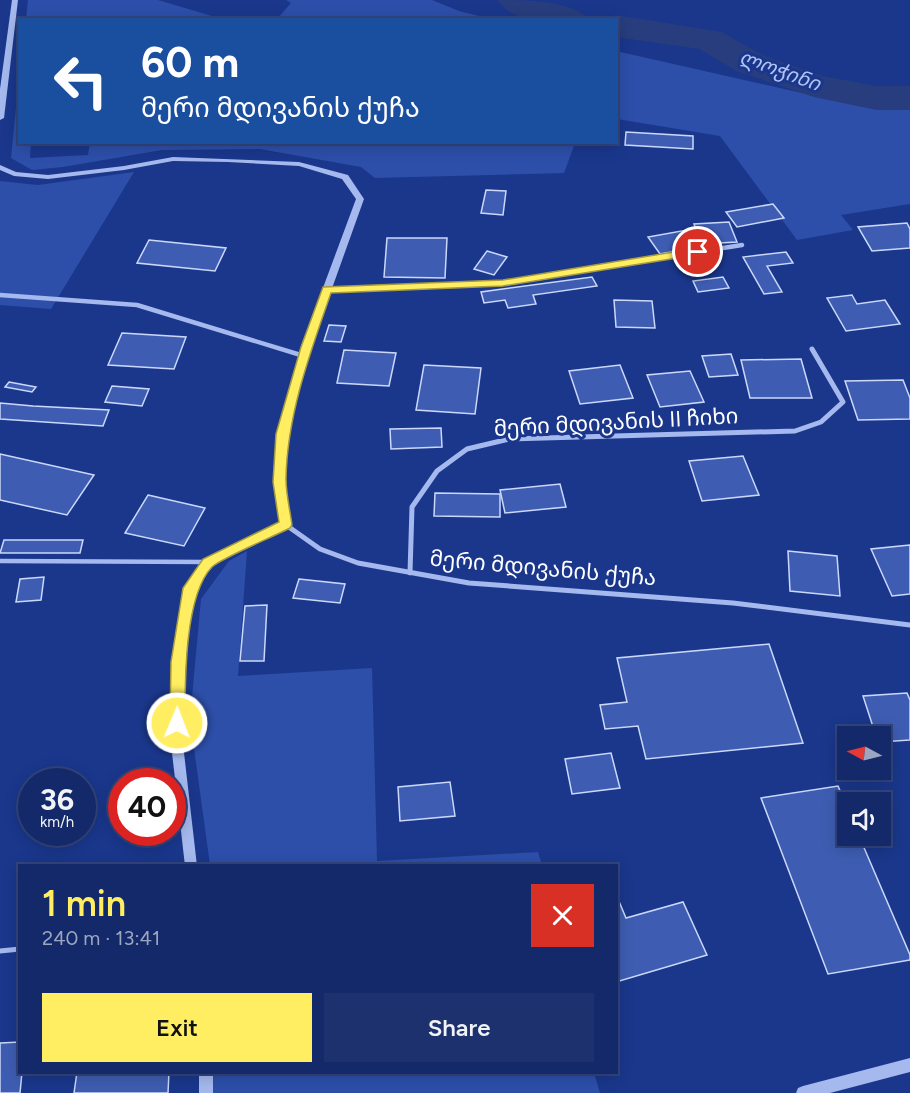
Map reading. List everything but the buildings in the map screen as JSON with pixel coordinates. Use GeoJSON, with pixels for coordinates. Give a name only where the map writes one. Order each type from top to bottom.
{"type":"FeatureCollection","features":[{"type":"Feature","properties":{"kind":"street"},"geometry":{"type":"LineString","coordinates":[[0,118],[3,55],[15,0]]}},
{"type":"Feature","properties":{"kind":"street"},"geometry":{"type":"LineString","coordinates":[[0,167],[14,174],[48,177],[124,168],[173,159],[299,164],[345,177],[360,199],[304,356],[282,434],[279,482],[286,525],[208,562],[190,588],[178,662],[177,744],[191,864]]}},
{"type":"Feature","properties":{"kind":"street"},"geometry":{"type":"LineString","coordinates":[[327,290],[503,283],[742,245]]}},
{"type":"Feature","properties":{"kind":"street","name":"მერი მდივანის II ჩიხი"},"geometry":{"type":"LineString","coordinates":[[410,573],[412,507],[437,471],[467,449],[509,439],[795,431],[821,422],[843,402],[812,350]]}},
{"type":"Feature","properties":{"kind":"street","name":"მერი მდივანის ქუჩა"},"geometry":{"type":"LineString","coordinates":[[286,525],[320,549],[358,563],[469,584],[733,603],[910,625]]}},
{"type":"Feature","properties":{"kind":"street"},"geometry":{"type":"LineString","coordinates":[[802,1093],[910,1065]]}},
{"type":"Feature","properties":{"kind":"street"},"geometry":{"type":"LineString","coordinates":[[206,1074],[206,1093]]}},
{"type":"Feature","properties":{"kind":"lane"},"geometry":{"type":"LineString","coordinates":[[0,295],[137,305],[304,356]]}},
{"type":"Feature","properties":{"kind":"lane"},"geometry":{"type":"LineString","coordinates":[[0,561],[208,562]]}},
{"type":"Feature","properties":{"kind":"lane"},"geometry":{"type":"LineString","coordinates":[[0,951],[18,949]]}},
{"type":"Feature","properties":{"kind":"shaded area"},"geometry":{"type":"Polygon","coordinates":[[[28,0],[158,0],[219,18],[26,18],[28,0]]]}},
{"type":"Feature","properties":{"kind":"shaded area"},"geometry":{"type":"Polygon","coordinates":[[[286,0],[432,0],[459,11],[487,18],[278,18],[291,3],[286,0]]]}},
{"type":"Feature","properties":{"kind":"shaded area"},"geometry":{"type":"Polygon","coordinates":[[[618,51],[864,107],[910,108],[910,204],[841,215],[853,230],[797,240],[720,136],[618,119],[618,51]]]}},
{"type":"Feature","properties":{"kind":"shaded area"},"geometry":{"type":"Polygon","coordinates":[[[18,87],[18,144],[31,144],[30,158],[88,155],[90,144],[575,144],[564,173],[375,178],[361,167],[260,149],[162,150],[32,170],[11,158],[18,87]]]}},
{"type":"Feature","properties":{"kind":"shaded area"},"geometry":{"type":"Polygon","coordinates":[[[134,172],[51,309],[0,305],[0,181],[38,185],[134,172]]]}},
{"type":"Feature","properties":{"kind":"shaded area"},"geometry":{"type":"Polygon","coordinates":[[[247,551],[238,676],[372,668],[377,861],[538,852],[542,864],[210,864],[190,719],[201,599],[229,561],[247,551]]]}},
{"type":"Feature","properties":{"kind":"shaded area"},"geometry":{"type":"Polygon","coordinates":[[[212,1074],[594,1074],[600,1093],[209,1093],[212,1074]]]}},
{"type":"Feature","properties":{"kind":"waterway","name":"ლოჭინი"},"geometry":{"type":"LineString","coordinates":[[515,0],[527,7],[564,18]]}},
{"type":"Feature","properties":{"kind":"waterway","name":"ლოჭინი"},"geometry":{"type":"LineString","coordinates":[[618,26],[709,40],[749,63],[814,86],[877,98],[910,98]]}},
{"type":"Feature","properties":{"kind":"route"},"geometry":{"type":"LineString","coordinates":[[177,723],[178,662],[190,588],[208,562],[286,525],[279,482],[282,434],[306,347],[327,290],[503,283],[698,252]]}}]}
